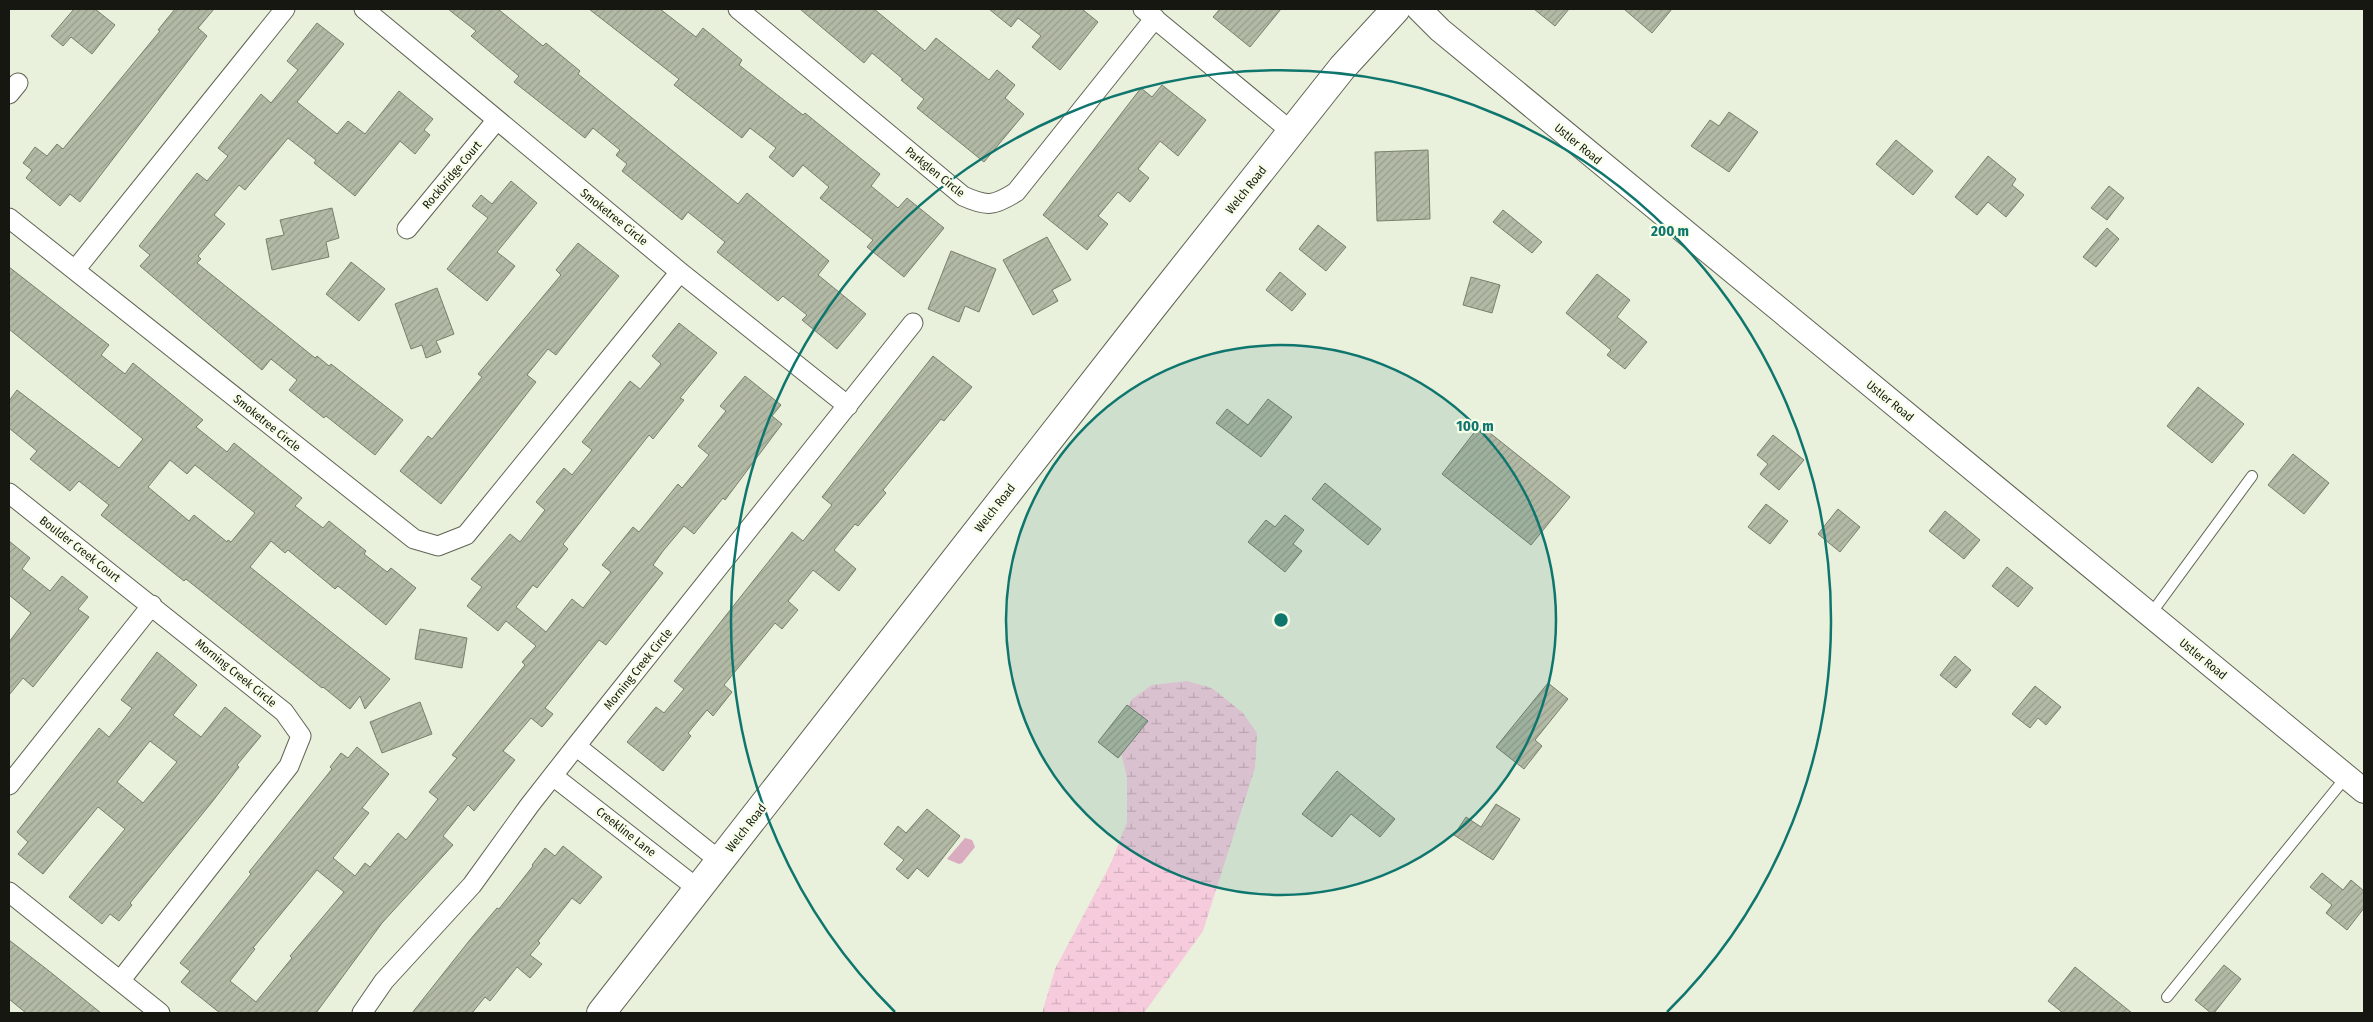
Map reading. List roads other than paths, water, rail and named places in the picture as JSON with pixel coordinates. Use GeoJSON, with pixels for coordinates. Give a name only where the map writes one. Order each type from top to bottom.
{"type":"FeatureCollection","features":[{"type":"Feature","properties":{"kind":"main road","name":"Welch Road"},"geometry":{"type":"LineString","coordinates":[[601,1013],[950,564],[1342,68],[1396,9]]}},
{"type":"Feature","properties":{"kind":"street"},"geometry":{"type":"LineString","coordinates":[[75,270],[285,9]]}},
{"type":"Feature","properties":{"kind":"street","name":"Smoketree Circle"},"geometry":{"type":"LineString","coordinates":[[364,9],[496,121],[680,272],[848,406]]}},
{"type":"Feature","properties":{"kind":"street","name":"Parkglen Circle"},"geometry":{"type":"LineString","coordinates":[[738,9],[963,196],[979,203],[997,204],[1016,192],[1149,14],[1292,132]]}},
{"type":"Feature","properties":{"kind":"street","name":"Ustler Road"},"geometry":{"type":"LineString","coordinates":[[1419,9],[1448,37],[2355,784]]}},
{"type":"Feature","properties":{"kind":"street","name":"Rockbridge Court"},"geometry":{"type":"LineString","coordinates":[[407,229],[496,121]]}},
{"type":"Feature","properties":{"kind":"street","name":"Smoketree Circle"},"geometry":{"type":"LineString","coordinates":[[9,218],[414,540],[438,546],[466,535],[680,272]]}},
{"type":"Feature","properties":{"kind":"street","name":"Morning Creek Circle"},"geometry":{"type":"LineString","coordinates":[[362,1013],[384,981],[472,885],[576,746],[913,323]]}},
{"type":"Feature","properties":{"kind":"street","name":"Boulder Creek Court"},"geometry":{"type":"LineString","coordinates":[[9,493],[152,605]]}},
{"type":"Feature","properties":{"kind":"street"},"geometry":{"type":"LineString","coordinates":[[9,785],[152,605]]}},
{"type":"Feature","properties":{"kind":"street","name":"Morning Creek Circle"},"geometry":{"type":"LineString","coordinates":[[120,981],[289,766],[301,736],[284,712],[152,605]]}},
{"type":"Feature","properties":{"kind":"street"},"geometry":{"type":"LineString","coordinates":[[576,746],[720,861]]}},
{"type":"Feature","properties":{"kind":"street","name":"Creekline Lane"},"geometry":{"type":"LineString","coordinates":[[553,776],[698,889]]}},
{"type":"Feature","properties":{"kind":"street"},"geometry":{"type":"LineString","coordinates":[[9,892],[160,1013]]}},
{"type":"Feature","properties":{"kind":"lane"},"geometry":{"type":"LineString","coordinates":[[2150,615],[2252,476]]}},
{"type":"Feature","properties":{"kind":"lane"},"geometry":{"type":"LineString","coordinates":[[2167,997],[2355,784]]}}]}
